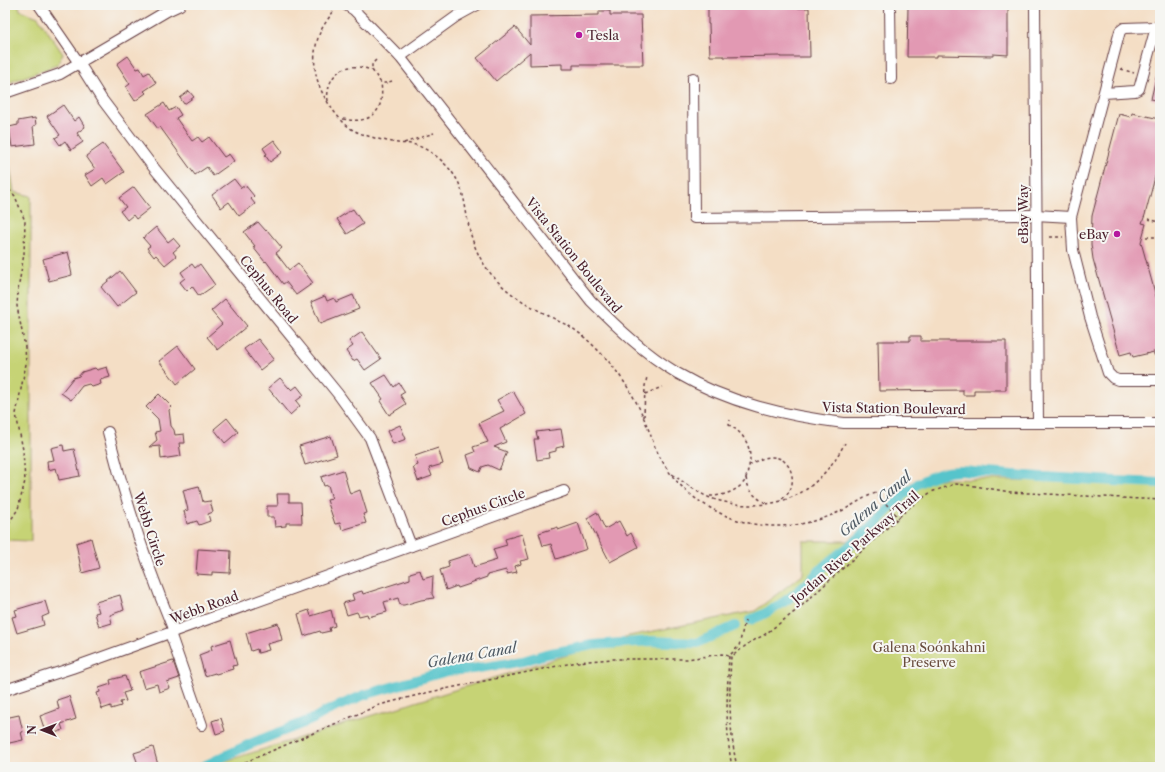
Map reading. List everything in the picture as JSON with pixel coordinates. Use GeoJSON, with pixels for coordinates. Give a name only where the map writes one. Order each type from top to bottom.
{"type":"FeatureCollection","features":[{"type":"Feature","properties":{"kind":"street","name":"Cephus Road"},"geometry":{"type":"LineString","coordinates":[[39,5],[101,98],[150,163],[338,394],[370,438],[411,546]]}},
{"type":"Feature","properties":{"kind":"street"},"geometry":{"type":"LineString","coordinates":[[5,93],[60,74],[167,11],[180,5]]}},
{"type":"Feature","properties":{"kind":"street","name":"Vista Station Boulevard"},"geometry":{"type":"LineString","coordinates":[[346,5],[354,10],[400,57],[591,300],[634,342],[676,373],[704,388],[758,407],[816,420],[844,423],[1160,422]]}},
{"type":"Feature","properties":{"kind":"street"},"geometry":{"type":"LineString","coordinates":[[400,57],[457,16],[477,5]]}},
{"type":"Feature","properties":{"kind":"street"},"geometry":{"type":"LineString","coordinates":[[890,5],[891,78]]}},
{"type":"Feature","properties":{"kind":"street","name":"eBay Way"},"geometry":{"type":"LineString","coordinates":[[1035,5],[1035,215],[1038,423]]}},
{"type":"Feature","properties":{"kind":"street"},"geometry":{"type":"LineString","coordinates":[[1104,93],[1135,91],[1139,89],[1158,24],[1124,28],[1120,31],[1071,217],[1073,250],[1090,317],[1108,373],[1113,378],[1118,380],[1160,380]]}},
{"type":"Feature","properties":{"kind":"street"},"geometry":{"type":"LineString","coordinates":[[693,78],[694,218],[1035,215],[1071,217]]}},
{"type":"Feature","properties":{"kind":"street","name":"Webb Circle"},"geometry":{"type":"LineString","coordinates":[[108,432],[130,510],[202,725]]}},
{"type":"Feature","properties":{"kind":"street","name":"Cephus Circle"},"geometry":{"type":"LineString","coordinates":[[411,546],[564,492]]}},
{"type":"Feature","properties":{"kind":"street","name":"Webb Road"},"geometry":{"type":"LineString","coordinates":[[5,690],[411,546]]}},
{"type":"Feature","properties":{"kind":"path"},"geometry":{"type":"LineString","coordinates":[[332,12],[320,33],[315,52],[315,72],[320,88],[328,103],[351,129],[361,134],[412,144],[427,150],[443,161],[452,172],[464,194],[469,229],[475,247],[487,269],[502,286],[517,299],[571,328],[590,343],[608,361],[620,376],[637,403],[656,449],[669,472],[678,484],[696,499],[717,512],[753,524],[773,526],[802,525],[842,511],[876,493],[899,518]]}},
{"type":"Feature","properties":{"kind":"path"},"geometry":{"type":"LineString","coordinates":[[341,119],[348,121],[371,117],[382,102],[382,83],[372,70],[372,64],[376,60]]}},
{"type":"Feature","properties":{"kind":"path"},"geometry":{"type":"LineString","coordinates":[[328,103],[328,87],[339,72],[345,68],[354,66],[372,70]]}},
{"type":"Feature","properties":{"kind":"path"},"geometry":{"type":"LineString","coordinates":[[1116,67],[1134,73]]}},
{"type":"Feature","properties":{"kind":"path"},"geometry":{"type":"LineString","coordinates":[[382,83],[392,81]]}},
{"type":"Feature","properties":{"kind":"path"},"geometry":{"type":"LineString","coordinates":[[402,143],[434,132]]}},
{"type":"Feature","properties":{"kind":"path"},"geometry":{"type":"LineString","coordinates":[[5,185],[15,196],[24,222],[24,254],[17,306],[25,347],[26,364],[16,414],[23,450],[25,481],[18,509],[5,527]]}},
{"type":"Feature","properties":{"kind":"path"},"geometry":{"type":"LineString","coordinates":[[1148,219],[1160,222]]}},
{"type":"Feature","properties":{"kind":"path"},"geometry":{"type":"LineString","coordinates":[[1050,237],[1067,237]]}},
{"type":"Feature","properties":{"kind":"path"},"geometry":{"type":"LineString","coordinates":[[1146,237],[1160,238]]}},
{"type":"Feature","properties":{"kind":"path"},"geometry":{"type":"LineString","coordinates":[[1154,353],[1159,363],[1160,373]]}},
{"type":"Feature","properties":{"kind":"path"},"geometry":{"type":"LineString","coordinates":[[644,419],[647,377]]}},
{"type":"Feature","properties":{"kind":"path"},"geometry":{"type":"LineString","coordinates":[[645,394],[662,387]]}},
{"type":"Feature","properties":{"kind":"path"},"geometry":{"type":"LineString","coordinates":[[708,496],[729,493],[744,482],[746,477],[750,462],[749,449],[744,437],[738,430],[729,425],[730,420]]}},
{"type":"Feature","properties":{"kind":"path"},"geometry":{"type":"LineString","coordinates":[[669,472],[694,489],[725,502],[743,504],[780,502],[813,485],[830,466],[845,443]]}},
{"type":"Feature","properties":{"kind":"path"},"geometry":{"type":"LineString","coordinates":[[749,465],[771,456],[779,458],[789,466],[792,482],[789,492],[780,502]]}},
{"type":"Feature","properties":{"kind":"path"},"geometry":{"type":"LineString","coordinates":[[746,477],[746,482],[751,492],[758,499],[766,503]]}},
{"type":"Feature","properties":{"kind":"path","name":"Jordan River Parkway Trail"},"geometry":{"type":"LineString","coordinates":[[731,657],[764,635],[796,610],[910,507],[931,492],[955,484],[1010,492],[1160,500]]}},
{"type":"Feature","properties":{"kind":"path"},"geometry":{"type":"LineString","coordinates":[[732,767],[729,750],[728,729],[727,679],[729,656],[739,646],[745,620]]}},
{"type":"Feature","properties":{"kind":"path"},"geometry":{"type":"LineString","coordinates":[[234,767],[379,705],[430,692],[577,662],[611,659],[687,659],[722,654],[731,657],[730,725],[737,767]]}},
{"type":"Feature","properties":{"kind":"green space"},"geometry":{"type":"Polygon","coordinates":[[[5,5],[19,5],[20,10],[38,17],[63,54],[57,65],[5,84],[5,5]]]}},
{"type":"Feature","properties":{"kind":"green space"},"geometry":{"type":"Polygon","coordinates":[[[5,137],[14,192],[31,196],[31,541],[5,540],[5,137]]]}},
{"type":"Feature","properties":{"kind":"green space","name":"Galena Soónkahni Preserve"},"geometry":{"type":"Polygon","coordinates":[[[929,479],[1160,482],[1160,767],[206,767],[629,636],[755,611],[803,574],[803,541],[848,541],[929,479]]]}},
{"type":"Feature","properties":{"kind":"building"},"geometry":{"type":"Polygon","coordinates":[[[708,6],[738,6],[738,8],[794,6],[794,8],[809,8],[810,57],[710,56],[708,6]]]}},
{"type":"Feature","properties":{"kind":"building"},"geometry":{"type":"Polygon","coordinates":[[[1008,6],[1008,55],[937,55],[937,57],[907,57],[908,7],[1008,6]]]}},
{"type":"Feature","properties":{"kind":"building"},"geometry":{"type":"Polygon","coordinates":[[[599,11],[610,11],[610,15],[641,15],[643,65],[573,65],[573,69],[562,69],[562,64],[530,65],[530,52],[496,81],[477,58],[515,27],[530,45],[530,16],[599,15],[599,11]]]}},
{"type":"Feature","properties":{"kind":"building"},"geometry":{"type":"Polygon","coordinates":[[[128,56],[137,69],[140,68],[144,75],[149,72],[156,83],[144,91],[146,93],[135,101],[126,87],[130,84],[117,64],[128,56]]]}},
{"type":"Feature","properties":{"kind":"building"},"geometry":{"type":"Polygon","coordinates":[[[1157,73],[1160,73],[1160,101],[1151,99],[1157,73]]]}},
{"type":"Feature","properties":{"kind":"building"},"geometry":{"type":"Polygon","coordinates":[[[189,91],[194,97],[184,104],[180,98],[189,91]]]}},
{"type":"Feature","properties":{"kind":"building"},"geometry":{"type":"Polygon","coordinates":[[[164,103],[169,111],[176,107],[181,115],[176,118],[192,141],[198,137],[202,142],[209,137],[224,157],[229,154],[234,161],[213,176],[207,167],[195,175],[160,127],[158,129],[147,114],[164,103]]]}},
{"type":"Feature","properties":{"kind":"building"},"geometry":{"type":"Polygon","coordinates":[[[63,105],[74,121],[79,117],[85,127],[77,133],[83,142],[71,150],[65,141],[60,145],[55,138],[60,135],[47,116],[63,105]]]}},
{"type":"Feature","properties":{"kind":"building","name":"eBay"},"geometry":{"type":"Polygon","coordinates":[[[1132,113],[1160,119],[1160,158],[1142,223],[1146,224],[1141,242],[1160,311],[1160,345],[1157,346],[1158,351],[1133,357],[1131,352],[1120,355],[1093,259],[1091,244],[1092,216],[1119,114],[1131,117],[1132,113]]]}},
{"type":"Feature","properties":{"kind":"building"},"geometry":{"type":"Polygon","coordinates":[[[35,118],[36,125],[33,126],[35,144],[12,147],[9,127],[18,125],[18,121],[35,118]]]}},
{"type":"Feature","properties":{"kind":"building"},"geometry":{"type":"Polygon","coordinates":[[[274,140],[283,152],[270,162],[265,155],[267,154],[263,148],[274,140]]]}},
{"type":"Feature","properties":{"kind":"building"},"geometry":{"type":"Polygon","coordinates":[[[103,144],[124,172],[107,184],[103,178],[92,186],[85,175],[95,169],[86,156],[103,144]]]}},
{"type":"Feature","properties":{"kind":"building"},"geometry":{"type":"Polygon","coordinates":[[[234,179],[241,188],[245,185],[254,196],[251,199],[255,204],[239,216],[229,202],[221,208],[212,195],[234,179]]]}},
{"type":"Feature","properties":{"kind":"building"},"geometry":{"type":"Polygon","coordinates":[[[134,187],[150,208],[136,219],[133,215],[127,220],[120,211],[126,207],[119,198],[134,187]]]}},
{"type":"Feature","properties":{"kind":"building"},"geometry":{"type":"Polygon","coordinates":[[[353,209],[363,224],[347,234],[337,219],[353,209]]]}},
{"type":"Feature","properties":{"kind":"building"},"geometry":{"type":"Polygon","coordinates":[[[258,222],[282,248],[276,253],[289,270],[298,263],[313,283],[296,295],[286,282],[283,284],[266,261],[265,262],[253,247],[255,246],[244,232],[258,222]]]}},
{"type":"Feature","properties":{"kind":"building"},"geometry":{"type":"Polygon","coordinates":[[[156,227],[168,242],[173,238],[180,246],[173,252],[176,256],[165,265],[156,255],[154,257],[147,248],[150,246],[143,238],[156,227]]]}},
{"type":"Feature","properties":{"kind":"building"},"geometry":{"type":"Polygon","coordinates":[[[68,252],[72,275],[49,281],[43,259],[68,252]]]}},
{"type":"Feature","properties":{"kind":"building"},"geometry":{"type":"Polygon","coordinates":[[[192,264],[195,268],[200,264],[215,285],[199,296],[192,286],[187,291],[180,282],[185,278],[181,272],[192,264]]]}},
{"type":"Feature","properties":{"kind":"building"},"geometry":{"type":"Polygon","coordinates":[[[120,271],[136,292],[117,307],[101,287],[120,271]]]}},
{"type":"Feature","properties":{"kind":"building"},"geometry":{"type":"Polygon","coordinates":[[[353,295],[359,309],[320,324],[311,302],[325,296],[327,301],[334,298],[336,302],[353,295]]]}},
{"type":"Feature","properties":{"kind":"building"},"geometry":{"type":"Polygon","coordinates":[[[225,299],[247,326],[218,350],[207,337],[222,324],[211,311],[225,299]]]}},
{"type":"Feature","properties":{"kind":"building"},"geometry":{"type":"Polygon","coordinates":[[[362,332],[381,359],[365,370],[357,359],[353,361],[346,351],[353,346],[349,341],[362,332]]]}},
{"type":"Feature","properties":{"kind":"building"},"geometry":{"type":"Polygon","coordinates":[[[910,336],[921,336],[921,341],[1006,341],[1006,390],[974,390],[974,395],[963,395],[963,390],[879,391],[878,341],[910,341],[910,336]]]}},
{"type":"Feature","properties":{"kind":"building"},"geometry":{"type":"Polygon","coordinates":[[[258,339],[274,359],[260,370],[244,349],[258,339]]]}},
{"type":"Feature","properties":{"kind":"building"},"geometry":{"type":"Polygon","coordinates":[[[178,346],[195,369],[177,384],[159,361],[178,346]]]}},
{"type":"Feature","properties":{"kind":"building"},"geometry":{"type":"Polygon","coordinates":[[[107,367],[110,377],[100,380],[101,384],[92,387],[89,384],[82,386],[71,400],[61,393],[73,378],[79,376],[82,372],[95,368],[97,370],[107,367]]]}},
{"type":"Feature","properties":{"kind":"building"},"geometry":{"type":"Polygon","coordinates":[[[386,375],[394,387],[399,383],[405,392],[400,395],[406,404],[389,415],[380,401],[383,399],[372,383],[386,375]]]}},
{"type":"Feature","properties":{"kind":"building"},"geometry":{"type":"Polygon","coordinates":[[[280,378],[292,390],[297,386],[304,395],[296,401],[300,406],[290,415],[268,388],[280,378]]]}},
{"type":"Feature","properties":{"kind":"building"},"geometry":{"type":"Polygon","coordinates":[[[513,391],[526,414],[500,429],[506,442],[494,447],[507,452],[499,470],[488,465],[482,467],[480,472],[471,468],[467,455],[475,452],[473,447],[488,442],[479,423],[504,411],[497,400],[513,391]]]}},
{"type":"Feature","properties":{"kind":"building"},"geometry":{"type":"Polygon","coordinates":[[[159,394],[172,407],[169,410],[171,426],[175,435],[184,434],[185,443],[179,443],[181,456],[161,459],[160,446],[149,447],[157,440],[155,432],[160,431],[158,419],[146,407],[159,394]]]}},
{"type":"Feature","properties":{"kind":"building"},"geometry":{"type":"Polygon","coordinates":[[[227,418],[238,432],[225,443],[214,429],[227,418]]]}},
{"type":"Feature","properties":{"kind":"building"},"geometry":{"type":"Polygon","coordinates":[[[400,425],[406,439],[393,444],[387,431],[400,425]]]}},
{"type":"Feature","properties":{"kind":"building"},"geometry":{"type":"Polygon","coordinates":[[[561,429],[564,446],[556,448],[556,451],[548,453],[549,458],[537,460],[534,439],[538,439],[536,432],[561,429]]]}},
{"type":"Feature","properties":{"kind":"building"},"geometry":{"type":"Polygon","coordinates":[[[331,436],[337,455],[305,465],[299,446],[331,436]]]}},
{"type":"Feature","properties":{"kind":"building"},"geometry":{"type":"Polygon","coordinates":[[[63,445],[64,451],[74,449],[80,476],[59,480],[56,468],[48,470],[47,461],[54,460],[51,448],[63,445]]]}},
{"type":"Feature","properties":{"kind":"building"},"geometry":{"type":"Polygon","coordinates":[[[438,448],[443,464],[429,468],[432,476],[418,481],[413,467],[418,465],[415,456],[438,448]]]}},
{"type":"Feature","properties":{"kind":"building"},"geometry":{"type":"Polygon","coordinates":[[[343,470],[350,494],[360,490],[367,513],[363,514],[366,523],[342,530],[340,523],[335,524],[327,500],[332,499],[328,485],[324,486],[321,477],[343,470]]]}},
{"type":"Feature","properties":{"kind":"building"},"geometry":{"type":"Polygon","coordinates":[[[199,486],[203,502],[210,501],[213,512],[208,514],[210,521],[199,525],[197,521],[187,524],[184,511],[188,510],[183,490],[199,486]]]}},
{"type":"Feature","properties":{"kind":"building"},"geometry":{"type":"Polygon","coordinates":[[[277,494],[289,494],[289,502],[301,502],[302,523],[286,523],[286,526],[275,527],[274,517],[267,517],[267,506],[278,506],[277,494]]]}},
{"type":"Feature","properties":{"kind":"building"},"geometry":{"type":"Polygon","coordinates":[[[597,512],[605,529],[619,521],[627,536],[631,533],[638,547],[610,562],[587,518],[597,512]]]}},
{"type":"Feature","properties":{"kind":"building"},"geometry":{"type":"Polygon","coordinates":[[[578,523],[587,549],[556,559],[551,544],[543,546],[539,533],[558,527],[558,530],[578,523]]]}},
{"type":"Feature","properties":{"kind":"building"},"geometry":{"type":"Polygon","coordinates":[[[522,534],[529,559],[520,561],[521,564],[515,566],[517,572],[507,574],[506,570],[487,575],[487,577],[458,588],[457,586],[446,590],[440,570],[449,567],[448,561],[470,554],[474,567],[497,560],[493,549],[507,545],[505,539],[522,534]]]}},
{"type":"Feature","properties":{"kind":"building"},"geometry":{"type":"Polygon","coordinates":[[[91,538],[99,568],[82,573],[76,543],[91,538]]]}},
{"type":"Feature","properties":{"kind":"building"},"geometry":{"type":"Polygon","coordinates":[[[198,549],[231,551],[230,573],[212,572],[212,575],[196,574],[198,549]]]}},
{"type":"Feature","properties":{"kind":"building"},"geometry":{"type":"Polygon","coordinates":[[[420,570],[423,579],[433,576],[432,594],[434,598],[400,605],[398,598],[384,602],[387,612],[368,617],[367,614],[359,616],[357,612],[347,615],[343,603],[354,600],[352,594],[362,591],[363,594],[410,579],[410,573],[420,570]]]}},
{"type":"Feature","properties":{"kind":"building"},"geometry":{"type":"Polygon","coordinates":[[[120,595],[124,610],[110,615],[112,623],[99,627],[95,613],[99,612],[96,602],[120,595]]]}},
{"type":"Feature","properties":{"kind":"building"},"geometry":{"type":"Polygon","coordinates":[[[45,601],[49,614],[42,617],[44,625],[17,633],[12,617],[17,616],[15,610],[45,601]]]}},
{"type":"Feature","properties":{"kind":"building"},"geometry":{"type":"Polygon","coordinates":[[[309,610],[311,616],[331,610],[335,626],[329,628],[330,631],[321,633],[320,631],[304,636],[298,614],[309,610]]]}},
{"type":"Feature","properties":{"kind":"building"},"geometry":{"type":"Polygon","coordinates":[[[278,623],[282,640],[267,644],[269,650],[258,653],[257,649],[251,651],[246,633],[278,623]]]}},
{"type":"Feature","properties":{"kind":"building"},"geometry":{"type":"Polygon","coordinates":[[[230,640],[237,665],[232,666],[233,669],[205,676],[199,655],[212,650],[211,646],[230,640]]]}},
{"type":"Feature","properties":{"kind":"building"},"geometry":{"type":"Polygon","coordinates":[[[173,661],[179,678],[167,682],[170,688],[159,692],[157,684],[144,688],[139,672],[173,661]]]}},
{"type":"Feature","properties":{"kind":"building"},"geometry":{"type":"Polygon","coordinates":[[[125,676],[130,691],[123,693],[126,701],[120,702],[121,706],[111,709],[111,706],[102,709],[97,693],[100,692],[99,688],[111,684],[110,680],[125,676]]]}},
{"type":"Feature","properties":{"kind":"building"},"geometry":{"type":"Polygon","coordinates":[[[69,696],[76,719],[61,724],[63,730],[55,733],[53,728],[45,731],[40,716],[59,709],[57,700],[69,696]]]}},
{"type":"Feature","properties":{"kind":"building"},"geometry":{"type":"Polygon","coordinates":[[[19,715],[23,732],[21,732],[23,740],[5,744],[5,718],[19,715]]]}},
{"type":"Feature","properties":{"kind":"building"},"geometry":{"type":"Polygon","coordinates":[[[221,718],[225,731],[216,734],[212,721],[221,718]]]}},
{"type":"Feature","properties":{"kind":"building"},"geometry":{"type":"Polygon","coordinates":[[[153,747],[158,765],[152,767],[139,767],[134,753],[153,747]]]}},
{"type":"Feature","properties":{"kind":"waterway","name":"Galena Canal"},"geometry":{"type":"LineString","coordinates":[[750,620],[771,610],[796,593],[826,564],[863,534],[909,490],[920,482],[933,476],[946,472],[962,471],[1036,477],[1160,483]]}},
{"type":"Feature","properties":{"kind":"waterway","name":"Galena Canal"},"geometry":{"type":"LineString","coordinates":[[202,767],[250,744],[313,719],[325,712],[364,695],[447,671],[472,669],[523,661],[546,654],[593,645],[652,641],[697,643],[735,626]]}},
{"type":"Feature","properties":{"kind":"place","name":"Tesla"},"geometry":{"type":"Point","coordinates":[579,35]}},
{"type":"Feature","properties":{"kind":"place","name":"eBay"},"geometry":{"type":"Point","coordinates":[1117,234]}}]}
